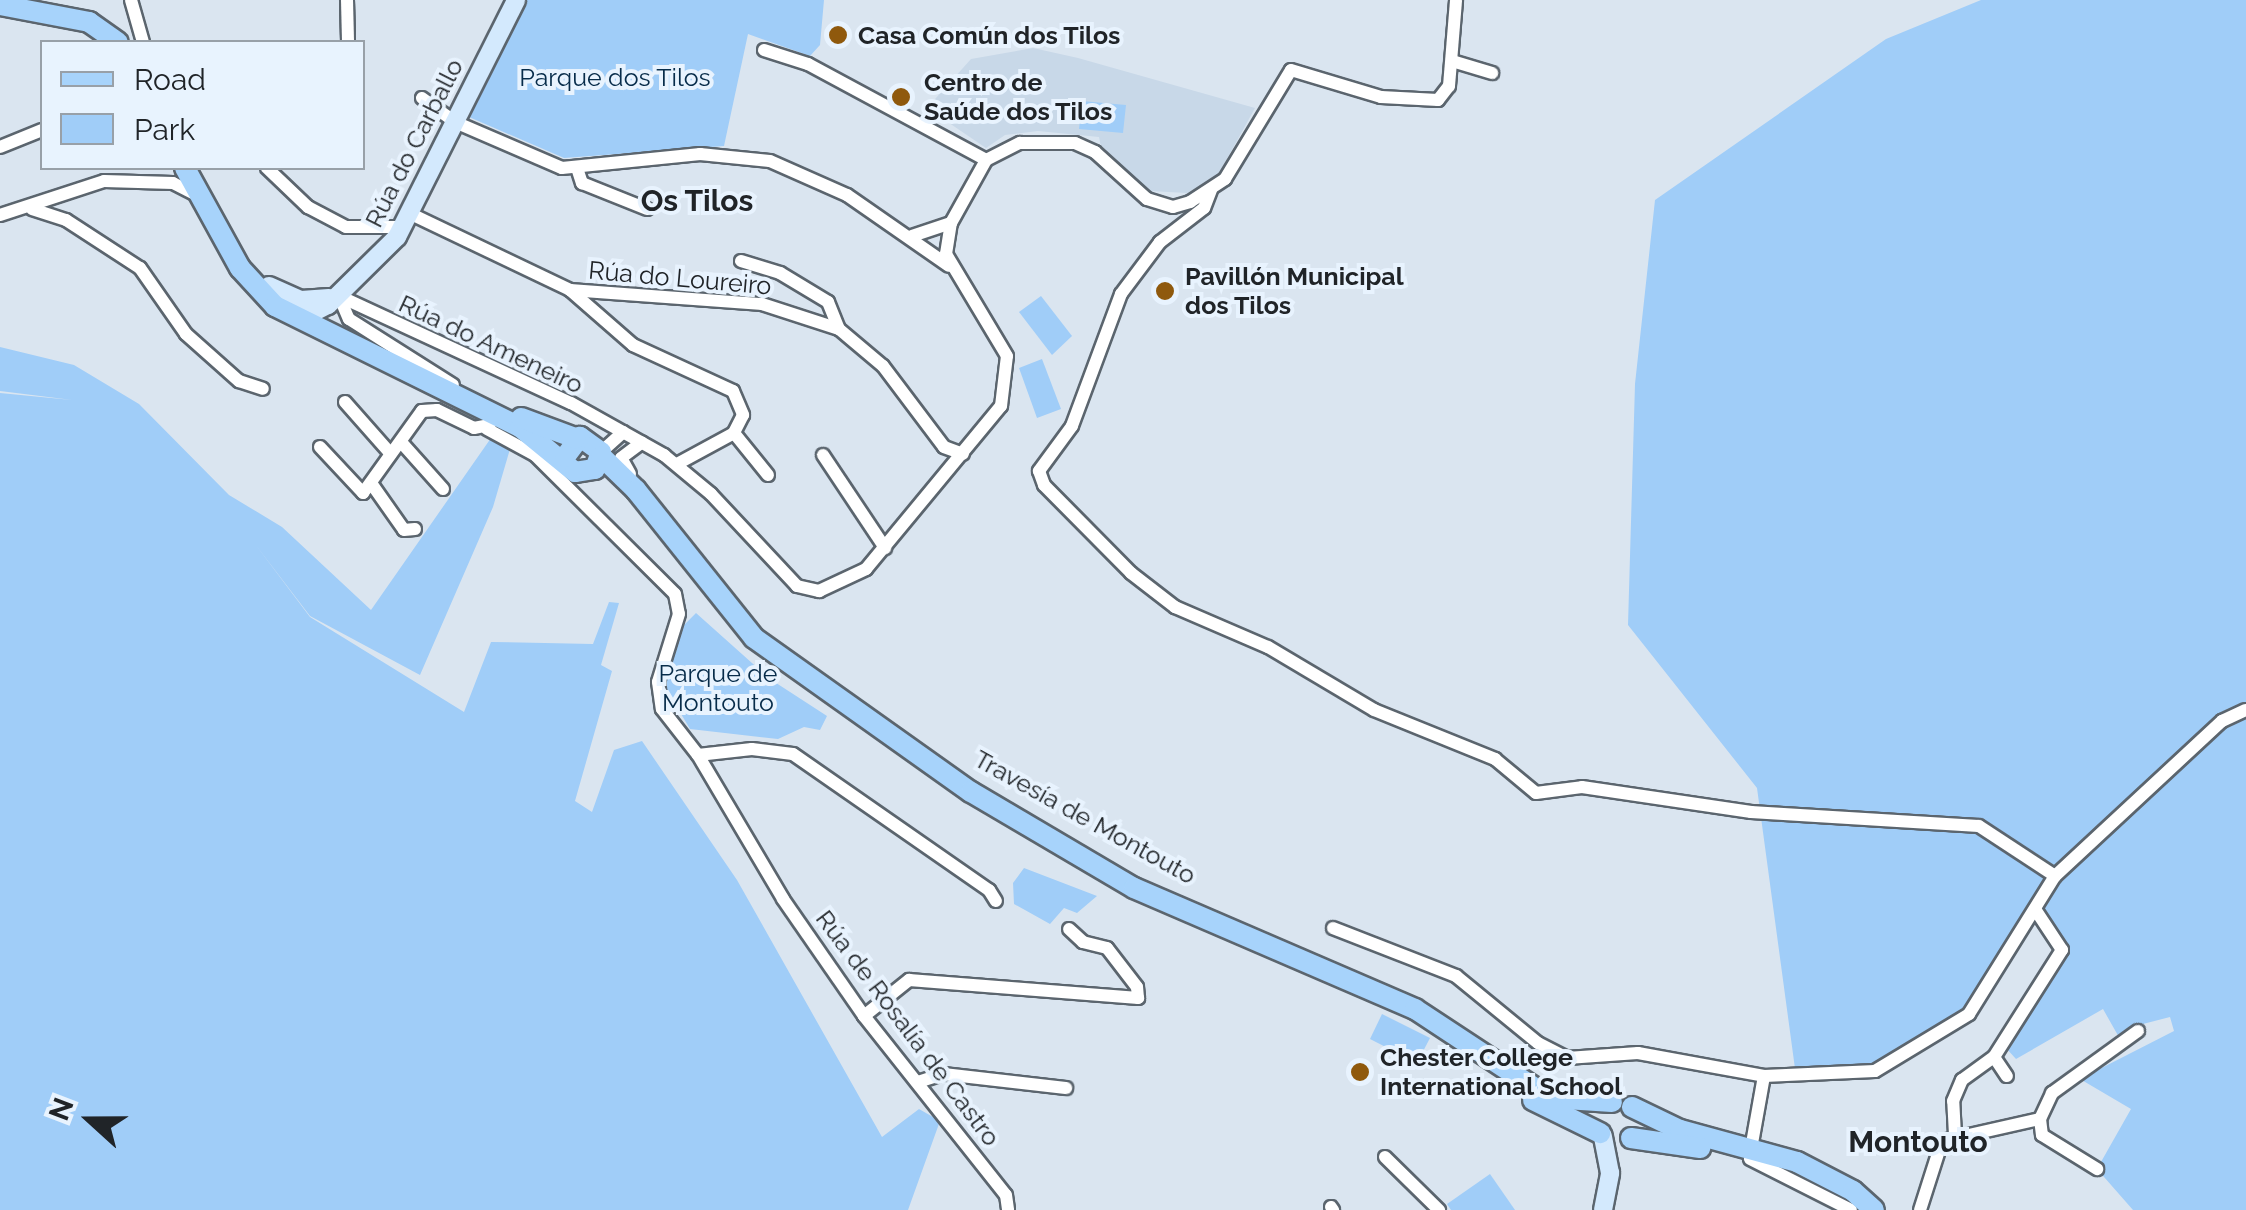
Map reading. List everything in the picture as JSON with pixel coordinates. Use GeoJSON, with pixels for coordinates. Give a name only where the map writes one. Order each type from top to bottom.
{"type":"FeatureCollection","features":[{"type":"Feature","properties":{"kind":"main road"},"geometry":{"type":"LineString","coordinates":[[0,9],[118,40]]}},
{"type":"Feature","properties":{"kind":"main road"},"geometry":{"type":"LineString","coordinates":[[0,9],[62,14],[119,40]]}},
{"type":"Feature","properties":{"kind":"main road"},"geometry":{"type":"LineString","coordinates":[[197,170],[251,267],[270,286],[312,313],[580,455]]}},
{"type":"Feature","properties":{"kind":"main road"},"geometry":{"type":"LineString","coordinates":[[180,172],[224,235],[240,268],[275,306],[491,422],[580,455]]}},
{"type":"Feature","properties":{"kind":"main road","name":"Travesía de Montouto"},"geometry":{"type":"LineString","coordinates":[[580,455],[636,490],[679,550]]}},
{"type":"Feature","properties":{"kind":"main road","name":"Travesía de Montouto"},"geometry":{"type":"LineString","coordinates":[[580,455],[679,550],[754,638],[971,792],[1118,880],[1232,926],[1416,1009],[1550,1098],[1622,1104],[1802,1175],[1863,1210]]}},
{"type":"Feature","properties":{"kind":"main road","name":"Travesía de Montouto"},"geometry":{"type":"LineString","coordinates":[[1450,1034],[1502,1083],[1602,1135],[1796,1162],[1853,1191],[1874,1210]]}},
{"type":"Feature","properties":{"kind":"main road"},"geometry":{"type":"LineString","coordinates":[[1602,1135],[1599,1115],[1622,1104],[1639,1122],[1630,1138]]}},
{"type":"Feature","properties":{"kind":"street"},"geometry":{"type":"LineString","coordinates":[[122,40],[136,14],[131,0]]}},
{"type":"Feature","properties":{"kind":"street"},"geometry":{"type":"LineString","coordinates":[[347,0],[348,40]]}},
{"type":"Feature","properties":{"kind":"street","name":"Rúa do Carballo"},"geometry":{"type":"LineString","coordinates":[[312,313],[339,296],[408,221],[516,0]]}},
{"type":"Feature","properties":{"kind":"street"},"geometry":{"type":"LineString","coordinates":[[949,266],[951,222],[986,160],[1020,143],[1075,144],[1160,204],[1190,202],[1225,179],[1291,70],[1382,96],[1430,101],[1445,94],[1452,61],[1456,0]]}},
{"type":"Feature","properties":{"kind":"street"},"geometry":{"type":"LineString","coordinates":[[764,50],[808,64],[986,160]]}},
{"type":"Feature","properties":{"kind":"street"},"geometry":{"type":"LineString","coordinates":[[1452,61],[1492,73]]}},
{"type":"Feature","properties":{"kind":"street"},"geometry":{"type":"LineString","coordinates":[[422,98],[455,122],[584,168],[595,175],[590,182],[647,208]]}},
{"type":"Feature","properties":{"kind":"street"},"geometry":{"type":"LineString","coordinates":[[0,148],[40,131]]}},
{"type":"Feature","properties":{"kind":"street","name":"Rúa do Ameneiro"},"geometry":{"type":"LineString","coordinates":[[339,296],[642,442],[676,464],[807,591],[851,580],[885,548],[1001,406],[1009,376],[999,336],[949,266],[912,236],[814,179],[748,156],[700,154],[584,168]]}},
{"type":"Feature","properties":{"kind":"street"},"geometry":{"type":"LineString","coordinates":[[269,170],[308,207],[346,227],[408,221]]}},
{"type":"Feature","properties":{"kind":"street"},"geometry":{"type":"LineString","coordinates":[[0,215],[32,210],[104,181],[180,172]]}},
{"type":"Feature","properties":{"kind":"street"},"geometry":{"type":"LineString","coordinates":[[1211,190],[1204,208],[1160,242],[1121,294],[1072,426],[1040,471],[1044,485],[1131,573],[1175,607],[1268,647],[1374,710],[1495,759],[1536,793],[1582,787],[1768,814],[1979,826],[2055,876]]}},
{"type":"Feature","properties":{"kind":"street"},"geometry":{"type":"LineString","coordinates":[[32,210],[66,220],[140,268],[198,346],[239,381],[263,388]]}},
{"type":"Feature","properties":{"kind":"street","name":"Rúa do Loureiro"},"geometry":{"type":"LineString","coordinates":[[408,221],[570,290],[762,304],[839,330],[882,366],[944,447],[963,454]]}},
{"type":"Feature","properties":{"kind":"street"},"geometry":{"type":"LineString","coordinates":[[912,236],[951,222]]}},
{"type":"Feature","properties":{"kind":"street","name":"Rúa do Loureiro"},"geometry":{"type":"LineString","coordinates":[[741,260],[780,273],[828,302],[839,330]]}},
{"type":"Feature","properties":{"kind":"street"},"geometry":{"type":"LineString","coordinates":[[240,268],[285,305],[312,313]]}},
{"type":"Feature","properties":{"kind":"street"},"geometry":{"type":"LineString","coordinates":[[270,286],[310,301],[339,296],[349,319],[453,385]]}},
{"type":"Feature","properties":{"kind":"street"},"geometry":{"type":"LineString","coordinates":[[570,290],[633,345],[733,391],[743,415],[734,433],[676,464]]}},
{"type":"Feature","properties":{"kind":"street"},"geometry":{"type":"LineString","coordinates":[[346,402],[391,454]]}},
{"type":"Feature","properties":{"kind":"street"},"geometry":{"type":"LineString","coordinates":[[320,447],[363,492],[422,411],[437,410],[491,422],[541,462],[578,502]]}},
{"type":"Feature","properties":{"kind":"street"},"geometry":{"type":"LineString","coordinates":[[578,502],[580,410]]}},
{"type":"Feature","properties":{"kind":"street"},"geometry":{"type":"LineString","coordinates":[[564,487],[597,420]]}},
{"type":"Feature","properties":{"kind":"street"},"geometry":{"type":"LineString","coordinates":[[541,462],[580,455],[623,432]]}},
{"type":"Feature","properties":{"kind":"street"},"geometry":{"type":"LineString","coordinates":[[734,433],[768,475]]}},
{"type":"Feature","properties":{"kind":"street"},"geometry":{"type":"LineString","coordinates":[[400,442],[443,489]]}},
{"type":"Feature","properties":{"kind":"street"},"geometry":{"type":"LineString","coordinates":[[636,490],[620,458],[642,442]]}},
{"type":"Feature","properties":{"kind":"street"},"geometry":{"type":"LineString","coordinates":[[822,455],[885,548]]}},
{"type":"Feature","properties":{"kind":"street"},"geometry":{"type":"LineString","coordinates":[[371,483],[404,530],[415,528]]}},
{"type":"Feature","properties":{"kind":"street","name":"Rúa de Rosalía de Castro"},"geometry":{"type":"LineString","coordinates":[[578,502],[661,573],[675,594],[679,614],[658,682],[662,709],[698,755],[783,899],[864,1016],[1006,1195],[1008,1210]]}},
{"type":"Feature","properties":{"kind":"street"},"geometry":{"type":"LineString","coordinates":[[1333,928],[1456,976],[1538,1043],[1567,1058],[1638,1053],[1764,1076],[1846,1076],[1912,1054],[1969,1014],[2055,876],[2222,721],[2246,710]]}},
{"type":"Feature","properties":{"kind":"street"},"geometry":{"type":"LineString","coordinates":[[698,755],[752,748],[793,754],[989,890],[996,901]]}},
{"type":"Feature","properties":{"kind":"street"},"geometry":{"type":"LineString","coordinates":[[1955,1135],[1953,1101],[1962,1080],[1994,1057],[2062,950],[2035,908]]}},
{"type":"Feature","properties":{"kind":"street"},"geometry":{"type":"LineString","coordinates":[[864,1016],[909,980],[1138,998],[1137,987],[1107,948],[1083,942],[1069,930]]}},
{"type":"Feature","properties":{"kind":"street"},"geometry":{"type":"LineString","coordinates":[[2097,1168],[2042,1134],[2040,1118],[2052,1093],[2138,1031]]}},
{"type":"Feature","properties":{"kind":"street"},"geometry":{"type":"LineString","coordinates":[[1994,1057],[2007,1076]]}},
{"type":"Feature","properties":{"kind":"street"},"geometry":{"type":"LineString","coordinates":[[918,1082],[943,1074],[1066,1088]]}},
{"type":"Feature","properties":{"kind":"street"},"geometry":{"type":"LineString","coordinates":[[1764,1076],[1751,1154],[1851,1210]]}},
{"type":"Feature","properties":{"kind":"street"},"geometry":{"type":"LineString","coordinates":[[1920,1210],[1942,1141],[2040,1118]]}},
{"type":"Feature","properties":{"kind":"street"},"geometry":{"type":"LineString","coordinates":[[1602,1135],[1605,1203]]}},
{"type":"Feature","properties":{"kind":"street"},"geometry":{"type":"LineString","coordinates":[[1605,1203],[1630,1138]]}},
{"type":"Feature","properties":{"kind":"street"},"geometry":{"type":"LineString","coordinates":[[1386,1157],[1439,1210]]}},
{"type":"Feature","properties":{"kind":"shaded area"},"geometry":{"type":"Polygon","coordinates":[[[1033,48],[1255,108],[1217,177],[1187,193],[1150,191],[1101,147],[1099,137],[1038,131],[1005,135],[986,148],[927,108],[971,59],[1033,48]]]}},
{"type":"Feature","properties":{"kind":"green space","name":"Parque dos Tilos"},"geometry":{"type":"Polygon","coordinates":[[[527,0],[824,0],[820,45],[810,56],[748,34],[724,146],[564,158],[469,117],[527,0]]]}},
{"type":"Feature","properties":{"kind":"green space"},"geometry":{"type":"Polygon","coordinates":[[[1981,0],[2246,0],[2246,1210],[2133,1210],[2097,1169],[2131,1109],[2080,1079],[2174,1031],[2170,1017],[2139,1025],[2120,1039],[2103,1009],[2016,1059],[2006,1048],[2063,961],[2064,939],[2041,908],[1964,1013],[1871,1069],[1796,1076],[1757,788],[1628,625],[1635,384],[1655,200],[1886,39],[1981,0]]]}},
{"type":"Feature","properties":{"kind":"green space"},"geometry":{"type":"Polygon","coordinates":[[[1082,101],[1126,105],[1123,133],[1079,129],[1082,101]]]}},
{"type":"Feature","properties":{"kind":"green space"},"geometry":{"type":"Polygon","coordinates":[[[1041,296],[1072,336],[1052,355],[1019,312],[1041,296]]]}},
{"type":"Feature","properties":{"kind":"green space"},"geometry":{"type":"Polygon","coordinates":[[[0,347],[74,365],[139,404],[229,495],[282,527],[371,610],[491,438],[510,449],[493,507],[420,675],[310,616],[255,544],[310,617],[464,712],[491,642],[593,644],[609,602],[619,603],[601,665],[612,671],[575,801],[592,812],[614,750],[642,741],[737,880],[882,1137],[919,1109],[940,1121],[908,1210],[0,1210],[0,393],[72,400],[0,391],[0,347]]]}},
{"type":"Feature","properties":{"kind":"green space"},"geometry":{"type":"Polygon","coordinates":[[[1042,359],[1061,409],[1037,418],[1019,368],[1042,359]]]}},
{"type":"Feature","properties":{"kind":"green space","name":"Parque de Montouto"},"geometry":{"type":"Polygon","coordinates":[[[696,613],[770,679],[827,716],[820,730],[804,727],[778,739],[690,729],[665,687],[684,625],[696,613]]]}},
{"type":"Feature","properties":{"kind":"green space"},"geometry":{"type":"Polygon","coordinates":[[[1024,868],[1097,896],[1077,913],[1064,908],[1050,924],[1014,904],[1013,883],[1024,868]]]}},
{"type":"Feature","properties":{"kind":"green space"},"geometry":{"type":"Polygon","coordinates":[[[1382,1014],[1430,1038],[1417,1063],[1370,1039],[1382,1014]]]}},
{"type":"Feature","properties":{"kind":"green space"},"geometry":{"type":"Polygon","coordinates":[[[1490,1174],[1515,1210],[1451,1210],[1447,1204],[1490,1174]]]}},
{"type":"Feature","properties":{"kind":"place","name":"Casa Común dos Tilos"},"geometry":{"type":"Point","coordinates":[838,35]}},
{"type":"Feature","properties":{"kind":"place","name":"Centro de Saúde dos Tilos"},"geometry":{"type":"Point","coordinates":[901,97]}},
{"type":"Feature","properties":{"kind":"place","name":"Pavillón Municipal dos Tilos"},"geometry":{"type":"Point","coordinates":[1165,291]}},
{"type":"Feature","properties":{"kind":"place","name":"Chester College International School"},"geometry":{"type":"Point","coordinates":[1360,1072]}},
{"type":"Feature","properties":{"kind":"district","name":"Os Tilos"},"geometry":{"type":"Point","coordinates":[697,201]}},
{"type":"Feature","properties":{"kind":"district","name":"Montouto"},"geometry":{"type":"Point","coordinates":[1918,1142]}}]}
